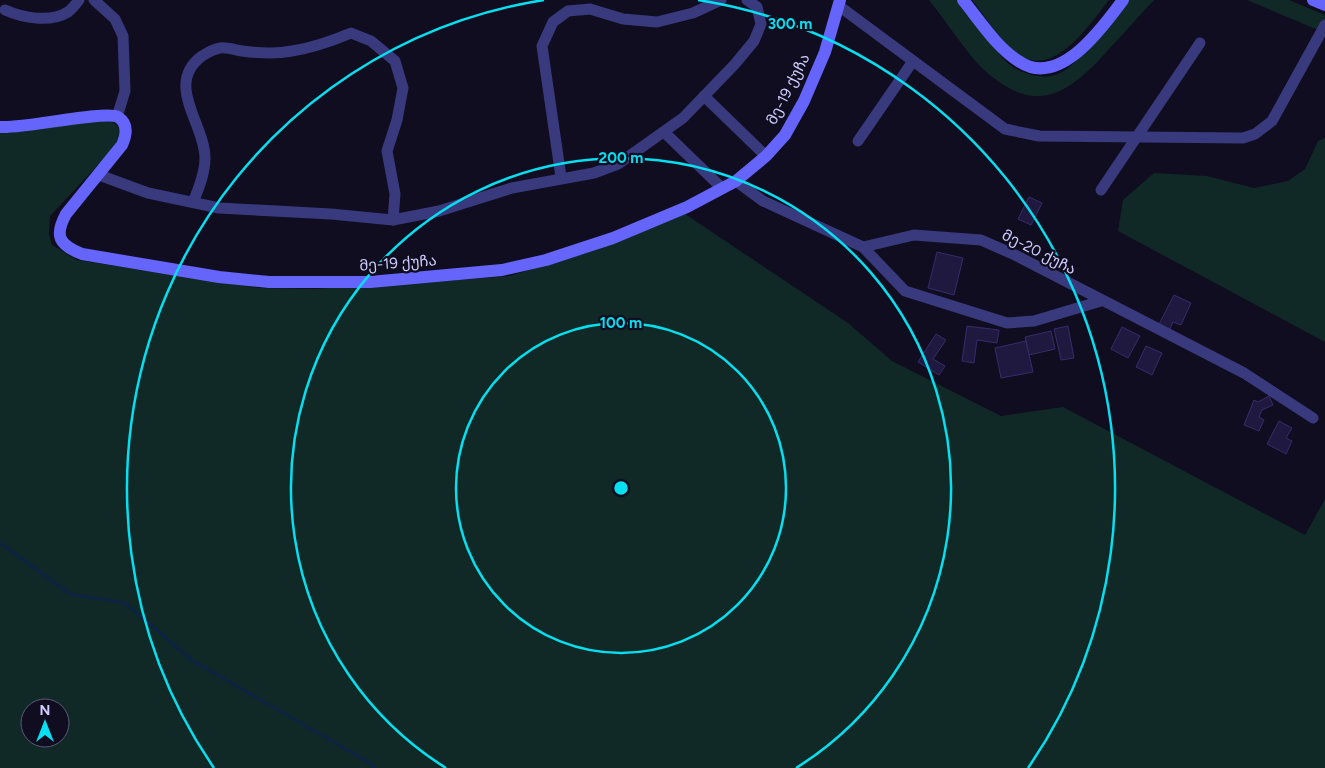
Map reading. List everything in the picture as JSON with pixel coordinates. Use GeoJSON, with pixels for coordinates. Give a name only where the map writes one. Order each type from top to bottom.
{"type":"FeatureCollection","features":[{"type":"Feature","properties":{"kind":"street"},"geometry":{"type":"LineString","coordinates":[[5,10],[18,16],[45,19],[68,12],[79,0]]}},
{"type":"Feature","properties":{"kind":"street"},"geometry":{"type":"LineString","coordinates":[[0,127],[43,125],[102,115],[117,116],[125,91],[123,36],[115,19],[94,0]]}},
{"type":"Feature","properties":{"kind":"street"},"geometry":{"type":"LineString","coordinates":[[561,178],[542,46],[553,22],[568,11],[590,9],[622,19],[657,22],[693,13],[721,0]]}},
{"type":"Feature","properties":{"kind":"street"},"geometry":{"type":"LineString","coordinates":[[99,176],[148,193],[219,208],[332,214],[393,220],[439,211],[512,188],[594,173],[618,164],[683,118],[754,41],[762,24],[757,7],[747,0]]}},
{"type":"Feature","properties":{"kind":"street"},"geometry":{"type":"LineString","coordinates":[[963,0],[1001,46],[1021,63],[1037,68],[1051,67],[1080,51],[1123,0]]}},
{"type":"Feature","properties":{"kind":"street"},"geometry":{"type":"LineString","coordinates":[[1313,0],[1325,5]]}},
{"type":"Feature","properties":{"kind":"street"},"geometry":{"type":"LineString","coordinates":[[839,3],[1005,129],[1039,136],[1243,138],[1255,134],[1272,121],[1325,25]]}},
{"type":"Feature","properties":{"kind":"street","name":"მე-19 ქუჩა"},"geometry":{"type":"LineString","coordinates":[[117,116],[126,129],[126,136],[114,158],[66,214],[61,223],[59,230],[61,240],[67,248],[82,254],[166,269],[269,282],[370,282],[502,270],[546,260],[613,238],[687,207],[736,181],[766,156],[785,135],[804,101],[825,52],[839,3]]}},
{"type":"Feature","properties":{"kind":"street"},"geometry":{"type":"LineString","coordinates":[[194,202],[205,158],[199,127],[186,98],[186,86],[187,77],[198,60],[220,48],[248,52],[291,52],[326,43],[350,33],[371,41],[395,61],[403,88],[397,120],[386,151],[395,194],[393,220]]}},
{"type":"Feature","properties":{"kind":"street"},"geometry":{"type":"LineString","coordinates":[[1101,190],[1200,43]]}},
{"type":"Feature","properties":{"kind":"street"},"geometry":{"type":"LineString","coordinates":[[858,141],[913,61]]}},
{"type":"Feature","properties":{"kind":"street"},"geometry":{"type":"LineString","coordinates":[[704,96],[766,156]]}},
{"type":"Feature","properties":{"kind":"street"},"geometry":{"type":"LineString","coordinates":[[664,132],[722,188]]}},
{"type":"Feature","properties":{"kind":"street"},"geometry":{"type":"LineString","coordinates":[[736,181],[763,202],[863,247],[905,291],[1007,323],[1034,322],[1101,301]]}},
{"type":"Feature","properties":{"kind":"street","name":"მე-20 ქუჩა"},"geometry":{"type":"LineString","coordinates":[[863,247],[914,236],[981,240],[1015,254],[1101,301],[1244,374],[1313,418]]}},
{"type":"Feature","properties":{"kind":"green space"},"geometry":{"type":"Polygon","coordinates":[[[929,0],[957,0],[990,43],[1010,65],[1026,73],[1052,76],[1076,62],[1129,0],[1154,0],[1080,78],[1066,88],[1051,94],[1036,96],[1020,93],[1002,84],[983,69],[929,0]]]}},
{"type":"Feature","properties":{"kind":"green space"},"geometry":{"type":"Polygon","coordinates":[[[972,0],[1109,0],[1089,25],[1065,50],[1051,58],[1037,61],[1023,57],[1008,46],[972,0]]]}},
{"type":"Feature","properties":{"kind":"green space"},"geometry":{"type":"Polygon","coordinates":[[[1247,0],[1289,0],[1325,15],[1325,33],[1247,0]]]}},
{"type":"Feature","properties":{"kind":"green space"},"geometry":{"type":"Polygon","coordinates":[[[108,120],[119,129],[117,141],[112,150],[50,216],[49,234],[52,245],[77,260],[260,288],[315,289],[509,276],[596,250],[685,214],[848,323],[892,361],[1001,416],[1063,407],[1305,535],[1325,499],[1325,768],[0,768],[0,132],[108,120]]]}},
{"type":"Feature","properties":{"kind":"green space"},"geometry":{"type":"Polygon","coordinates":[[[1325,138],[1325,342],[1118,231],[1123,200],[1154,173],[1207,176],[1254,188],[1288,181],[1305,169],[1318,141],[1325,138]]]}},
{"type":"Feature","properties":{"kind":"building"},"geometry":{"type":"Polygon","coordinates":[[[1029,197],[1042,203],[1031,225],[1018,219],[1029,197]]]}},
{"type":"Feature","properties":{"kind":"building"},"geometry":{"type":"Polygon","coordinates":[[[937,252],[963,258],[954,295],[928,288],[937,252]]]}},
{"type":"Feature","properties":{"kind":"building"},"geometry":{"type":"Polygon","coordinates":[[[1174,295],[1191,303],[1181,325],[1173,322],[1169,331],[1158,326],[1174,295]]]}},
{"type":"Feature","properties":{"kind":"building"},"geometry":{"type":"Polygon","coordinates":[[[967,326],[999,330],[997,343],[977,340],[974,363],[962,361],[967,326]]]}},
{"type":"Feature","properties":{"kind":"building"},"geometry":{"type":"Polygon","coordinates":[[[1068,326],[1074,358],[1061,360],[1054,329],[1068,326]]]}},
{"type":"Feature","properties":{"kind":"building"},"geometry":{"type":"Polygon","coordinates":[[[1122,327],[1140,336],[1128,358],[1111,349],[1122,327]]]}},
{"type":"Feature","properties":{"kind":"building"},"geometry":{"type":"Polygon","coordinates":[[[1051,331],[1055,349],[1029,355],[1025,337],[1051,331]]]}},
{"type":"Feature","properties":{"kind":"building"},"geometry":{"type":"Polygon","coordinates":[[[936,334],[946,340],[933,359],[945,366],[939,375],[918,362],[936,334]]]}},
{"type":"Feature","properties":{"kind":"building"},"geometry":{"type":"Polygon","coordinates":[[[1026,341],[1033,372],[1001,378],[995,348],[1026,341]]]}},
{"type":"Feature","properties":{"kind":"building"},"geometry":{"type":"Polygon","coordinates":[[[1146,346],[1162,353],[1152,375],[1136,367],[1146,346]]]}},
{"type":"Feature","properties":{"kind":"building"},"geometry":{"type":"Polygon","coordinates":[[[1269,396],[1273,405],[1262,410],[1259,417],[1264,420],[1259,431],[1244,425],[1254,400],[1258,402],[1269,396]]]}},
{"type":"Feature","properties":{"kind":"building"},"geometry":{"type":"Polygon","coordinates":[[[1279,421],[1292,428],[1286,438],[1292,441],[1286,454],[1267,444],[1279,421]]]}},
{"type":"Feature","properties":{"kind":"waterway"},"geometry":{"type":"LineString","coordinates":[[0,543],[70,594],[125,603],[193,661],[365,760],[375,768]]}}]}
